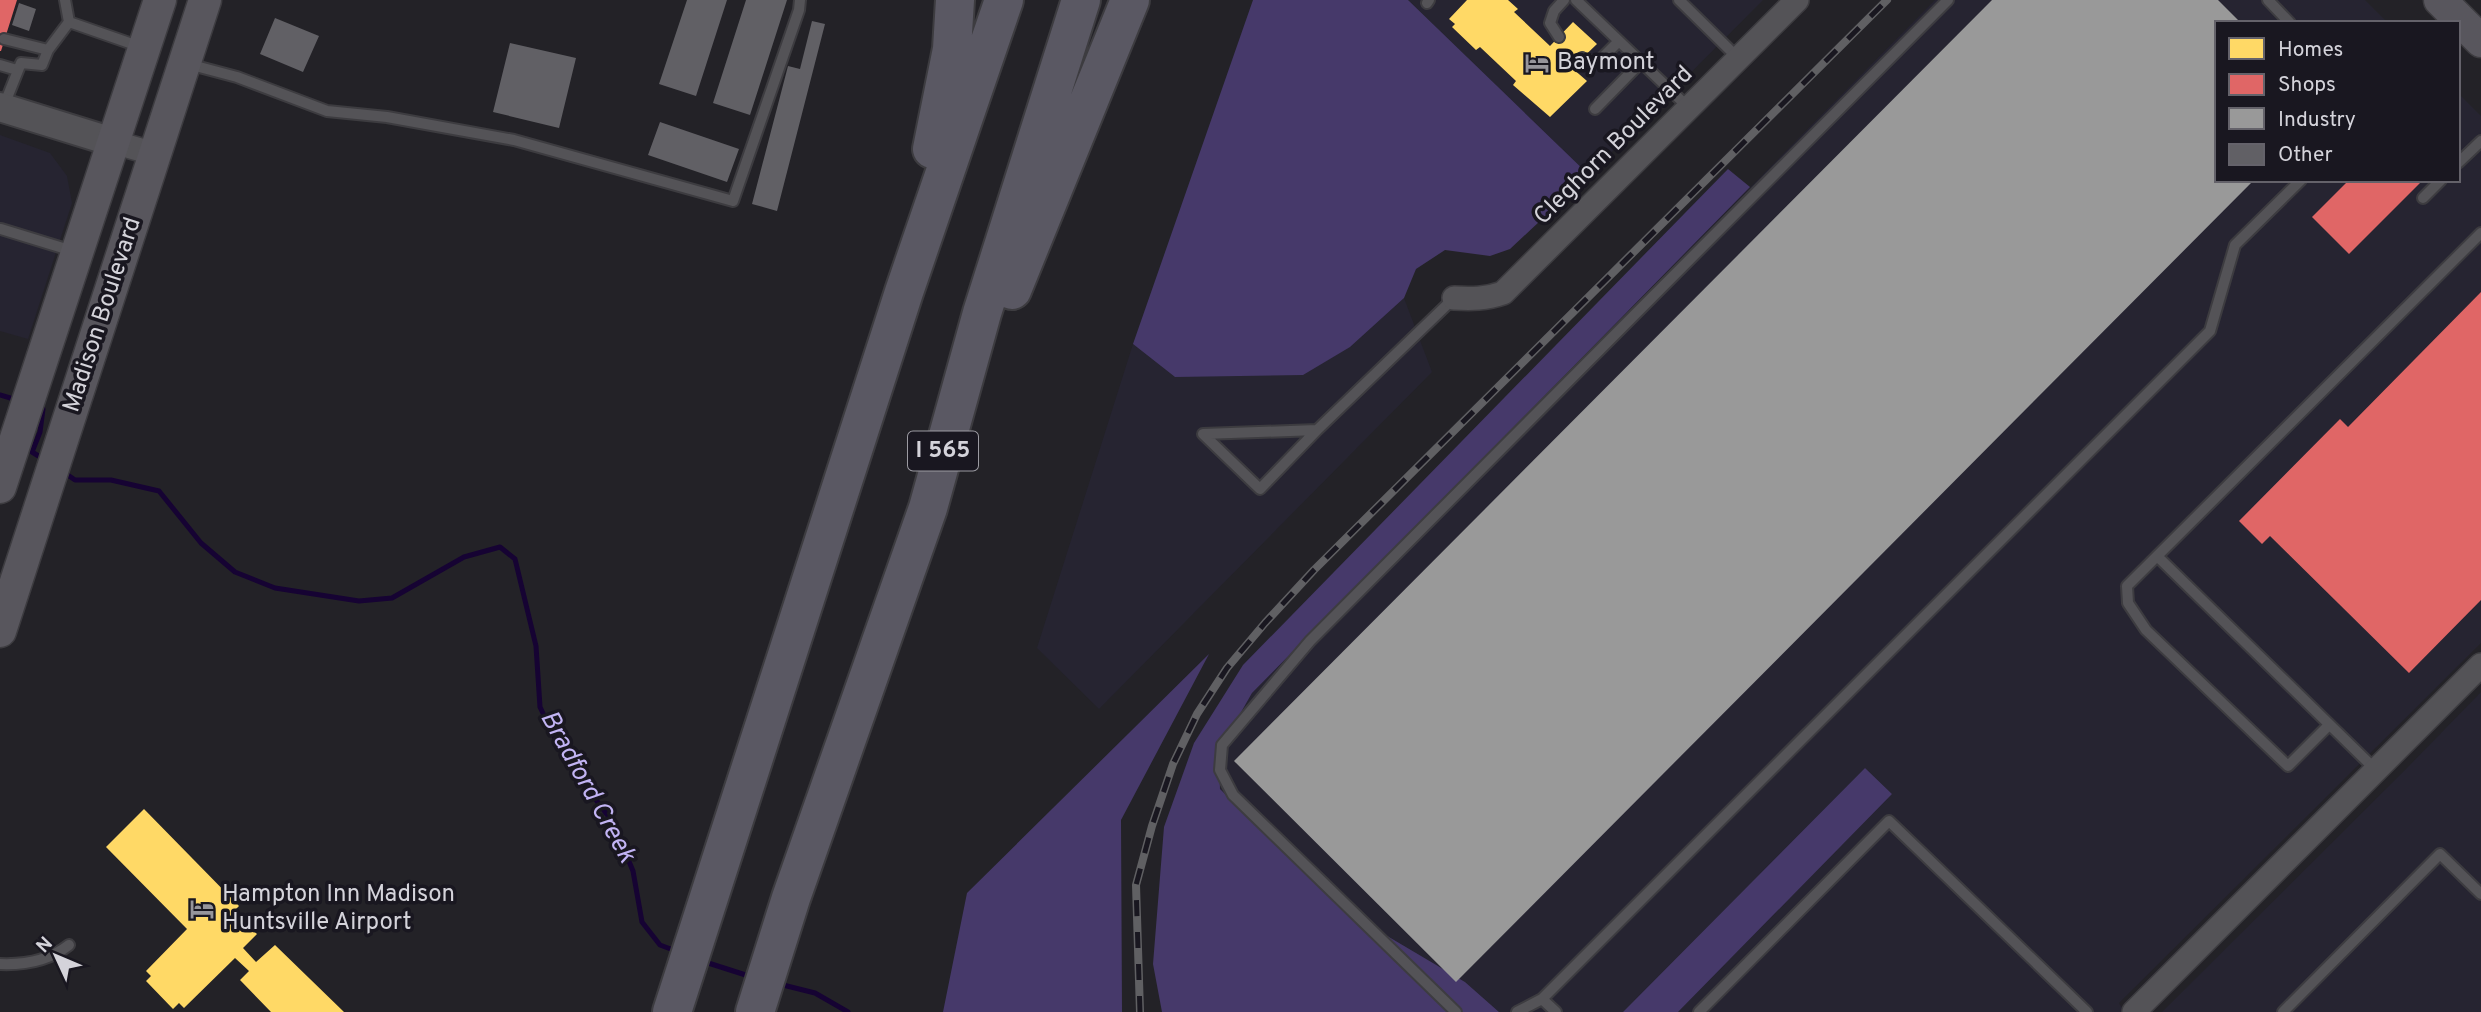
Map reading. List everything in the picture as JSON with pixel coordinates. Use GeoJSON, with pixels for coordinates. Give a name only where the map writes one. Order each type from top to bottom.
{"type":"FeatureCollection","features":[{"type":"Feature","properties":{"kind":"highway"},"geometry":{"type":"LineString","coordinates":[[904,292],[952,49],[956,0]]}},
{"type":"Feature","properties":{"kind":"highway"},"geometry":{"type":"LineString","coordinates":[[672,1012],[904,292],[1004,0]]}},
{"type":"Feature","properties":{"kind":"highway","name":"I 565"},"geometry":{"type":"LineString","coordinates":[[755,1012],[791,898],[928,508],[990,287],[1081,0]]}},
{"type":"Feature","properties":{"kind":"highway"},"geometry":{"type":"LineString","coordinates":[[928,508],[1022,265],[1130,0]]}},
{"type":"Feature","properties":{"kind":"main road","name":"Madison Boulevard"},"geometry":{"type":"LineString","coordinates":[[0,486],[160,0]]}},
{"type":"Feature","properties":{"kind":"main road","name":"Madison Boulevard"},"geometry":{"type":"LineString","coordinates":[[0,631],[205,0]]}},
{"type":"Feature","properties":{"kind":"main road"},"geometry":{"type":"LineString","coordinates":[[2440,0],[2481,41]]}},
{"type":"Feature","properties":{"kind":"street","name":"Cleghorn Boulevard"},"geometry":{"type":"LineString","coordinates":[[1454,298],[1491,298],[1503,293],[1797,0]]}},
{"type":"Feature","properties":{"kind":"street"},"geometry":{"type":"LineString","coordinates":[[1,107],[155,154]]}},
{"type":"Feature","properties":{"kind":"street"},"geometry":{"type":"LineString","coordinates":[[2134,1012],[2481,665]]}},
{"type":"Feature","properties":{"kind":"lane"},"geometry":{"type":"LineString","coordinates":[[1,107],[21,64],[42,65],[48,50],[69,22],[65,0]]}},
{"type":"Feature","properties":{"kind":"lane"},"geometry":{"type":"LineString","coordinates":[[185,63],[237,77],[327,111],[387,117],[514,140],[733,201],[799,10],[800,0]]}},
{"type":"Feature","properties":{"kind":"lane"},"geometry":{"type":"LineString","coordinates":[[1559,37],[1550,23],[1554,11],[1564,0]]}},
{"type":"Feature","properties":{"kind":"lane"},"geometry":{"type":"LineString","coordinates":[[1576,0],[1689,107]]}},
{"type":"Feature","properties":{"kind":"lane"},"geometry":{"type":"LineString","coordinates":[[1679,0],[1738,58]]}},
{"type":"Feature","properties":{"kind":"lane"},"geometry":{"type":"LineString","coordinates":[[1456,1012],[1233,795],[1220,770],[1222,745],[1310,641],[1948,0]]}},
{"type":"Feature","properties":{"kind":"lane"},"geometry":{"type":"LineString","coordinates":[[2267,0],[2288,21]]}},
{"type":"Feature","properties":{"kind":"lane"},"geometry":{"type":"LineString","coordinates":[[69,22],[144,47]]}},
{"type":"Feature","properties":{"kind":"lane"},"geometry":{"type":"LineString","coordinates":[[4,39],[48,50]]}},
{"type":"Feature","properties":{"kind":"lane"},"geometry":{"type":"LineString","coordinates":[[1582,58],[1588,62],[1600,60],[1619,41]]}},
{"type":"Feature","properties":{"kind":"lane"},"geometry":{"type":"LineString","coordinates":[[1595,108],[1641,62]]}},
{"type":"Feature","properties":{"kind":"lane"},"geometry":{"type":"LineString","coordinates":[[0,65],[17,70]]}},
{"type":"Feature","properties":{"kind":"lane"},"geometry":{"type":"LineString","coordinates":[[2460,161],[2481,141]]}},
{"type":"Feature","properties":{"kind":"lane"},"geometry":{"type":"LineString","coordinates":[[1517,1012],[1542,999],[2210,331],[2235,245],[2299,182]]}},
{"type":"Feature","properties":{"kind":"lane"},"geometry":{"type":"LineString","coordinates":[[2423,198],[2439,182]]}},
{"type":"Feature","properties":{"kind":"lane"},"geometry":{"type":"LineString","coordinates":[[1,229],[77,252]]}},
{"type":"Feature","properties":{"kind":"lane"},"geometry":{"type":"LineString","coordinates":[[2329,725],[2288,766],[2147,631],[2128,603],[2127,586],[2481,233]]}},
{"type":"Feature","properties":{"kind":"lane"},"geometry":{"type":"LineString","coordinates":[[1317,430],[1203,434],[1260,489],[1454,298]]}},
{"type":"Feature","properties":{"kind":"lane"},"geometry":{"type":"LineString","coordinates":[[2157,556],[2376,770]]}},
{"type":"Feature","properties":{"kind":"lane"},"geometry":{"type":"LineString","coordinates":[[1699,1012],[1889,821],[2087,1012]]}},
{"type":"Feature","properties":{"kind":"lane"},"geometry":{"type":"LineString","coordinates":[[2283,1012],[2440,854],[2481,894]]}},
{"type":"Feature","properties":{"kind":"lane"},"geometry":{"type":"LineString","coordinates":[[0,964],[16,965],[57,955],[69,945]]}},
{"type":"Feature","properties":{"kind":"lane"},"geometry":{"type":"LineString","coordinates":[[1542,999],[1556,1012]]}},
{"type":"Feature","properties":{"kind":"shaded area"},"geometry":{"type":"Polygon","coordinates":[[[1253,0],[1408,0],[1589,175],[1510,249],[1490,256],[1445,250],[1416,269],[1404,298],[1350,347],[1303,375],[1175,377],[1133,344],[1253,0]]]}},
{"type":"Feature","properties":{"kind":"shaded area"},"geometry":{"type":"Polygon","coordinates":[[[1408,0],[1763,0],[1589,175],[1408,0]]]}},
{"type":"Feature","properties":{"kind":"shaded area"},"geometry":{"type":"Polygon","coordinates":[[[1935,0],[2365,0],[2386,21],[2215,21],[2215,182],[2460,182],[2460,95],[2481,116],[2481,643],[2119,1003],[2124,1012],[1678,1012],[1892,794],[1865,768],[1623,1012],[1499,1012],[1465,982],[1340,908],[1220,789],[1219,751],[1252,693],[1935,0]]]}},
{"type":"Feature","properties":{"kind":"shaded area"},"geometry":{"type":"Polygon","coordinates":[[[0,135],[50,153],[67,176],[72,203],[28,339],[0,331],[0,135]]]}},
{"type":"Feature","properties":{"kind":"shaded area"},"geometry":{"type":"Polygon","coordinates":[[[1728,169],[1750,187],[1252,693],[1219,751],[1220,789],[1340,908],[1465,982],[1499,1012],[1162,1012],[1153,964],[1164,827],[1194,743],[1243,665],[1728,169]]]}},
{"type":"Feature","properties":{"kind":"shaded area"},"geometry":{"type":"Polygon","coordinates":[[[1404,298],[1432,372],[1099,709],[1037,648],[1133,344],[1175,377],[1350,347],[1404,298]]]}},
{"type":"Feature","properties":{"kind":"shaded area"},"geometry":{"type":"Polygon","coordinates":[[[1209,654],[1121,820],[1122,1012],[943,1012],[967,893],[1209,654]]]}},
{"type":"Feature","properties":{"kind":"shaded area"},"geometry":{"type":"Polygon","coordinates":[[[2481,692],[2481,1012],[2162,1012],[2408,767],[2481,692]]]}},
{"type":"Feature","properties":{"kind":"shaded area"},"geometry":{"type":"Polygon","coordinates":[[[1865,768],[1892,794],[1678,1012],[1623,1012],[1865,768]]]}},
{"type":"Feature","properties":{"kind":"building: Homes","name":"Baymont"},"geometry":{"type":"Polygon","coordinates":[[[1467,0],[1508,0],[1518,9],[1514,12],[1550,46],[1573,22],[1597,44],[1572,68],[1587,81],[1550,117],[1513,85],[1516,81],[1480,47],[1476,50],[1452,27],[1455,24],[1449,19],[1467,0]]]}},
{"type":"Feature","properties":{"kind":"building: Homes","name":"Hampton Inn Madison Huntsville Airport"},"geometry":{"type":"Polygon","coordinates":[[[144,809],[239,906],[233,912],[257,934],[243,948],[256,962],[275,945],[344,1012],[271,1012],[240,980],[249,971],[235,958],[184,1008],[179,1003],[173,1009],[146,981],[151,976],[146,971],[187,929],[106,847],[144,809]]]}},
{"type":"Feature","properties":{"kind":"building: Shops"},"geometry":{"type":"Polygon","coordinates":[[[0,0],[17,0],[1,51],[0,51],[0,0]]]}},
{"type":"Feature","properties":{"kind":"building: Shops"},"geometry":{"type":"Polygon","coordinates":[[[2347,182],[2421,182],[2349,254],[2312,217],[2347,182]]]}},
{"type":"Feature","properties":{"kind":"building: Shops"},"geometry":{"type":"Polygon","coordinates":[[[2481,292],[2481,600],[2409,673],[2270,536],[2262,544],[2239,521],[2340,419],[2348,427],[2481,292]]]}},
{"type":"Feature","properties":{"kind":"building: Industry"},"geometry":{"type":"Polygon","coordinates":[[[1992,0],[2218,0],[2239,21],[2215,21],[2215,182],[2252,182],[1456,982],[1234,761],[1992,0]]]}},
{"type":"Feature","properties":{"kind":"building: Other"},"geometry":{"type":"Polygon","coordinates":[[[687,0],[727,0],[696,96],[659,84],[687,0]]]}},
{"type":"Feature","properties":{"kind":"building: Other"},"geometry":{"type":"Polygon","coordinates":[[[746,0],[787,0],[750,115],[713,103],[746,0]]]}},
{"type":"Feature","properties":{"kind":"building: Other"},"geometry":{"type":"Polygon","coordinates":[[[19,3],[36,9],[29,31],[12,25],[19,3]]]}},
{"type":"Feature","properties":{"kind":"building: Other"},"geometry":{"type":"Polygon","coordinates":[[[275,18],[319,36],[303,72],[260,54],[275,18]]]}},
{"type":"Feature","properties":{"kind":"building: Other"},"geometry":{"type":"Polygon","coordinates":[[[812,21],[825,24],[777,211],[752,204],[788,66],[800,69],[812,21]]]}},
{"type":"Feature","properties":{"kind":"building: Other"},"geometry":{"type":"Polygon","coordinates":[[[510,43],[576,58],[559,128],[493,112],[510,43]]]}},
{"type":"Feature","properties":{"kind":"building: Other"},"geometry":{"type":"Polygon","coordinates":[[[660,122],[739,149],[727,182],[648,155],[660,122]]]}},
{"type":"Feature","properties":{"kind":"waterway","name":"Bradford Creek"},"geometry":{"type":"LineString","coordinates":[[0,395],[17,400]]}},
{"type":"Feature","properties":{"kind":"waterway","name":"Bradford Creek"},"geometry":{"type":"LineString","coordinates":[[36,406],[43,409],[40,432],[32,452],[45,460]]}},
{"type":"Feature","properties":{"kind":"waterway","name":"Bradford Creek"},"geometry":{"type":"LineString","coordinates":[[62,471],[75,480],[111,480],[159,491],[201,543],[235,572],[275,588],[359,601],[392,598],[464,557],[500,547],[515,559],[536,646],[540,707],[565,759],[612,821],[633,871],[642,922],[660,945],[676,951]]}},
{"type":"Feature","properties":{"kind":"waterway","name":"Bradford Creek"},"geometry":{"type":"LineString","coordinates":[[702,961],[752,977]]}},
{"type":"Feature","properties":{"kind":"waterway","name":"Bradford Creek"},"geometry":{"type":"LineString","coordinates":[[779,984],[815,993],[848,1012]]}},
{"type":"Feature","properties":{"kind":"railway"},"geometry":{"type":"LineString","coordinates":[[1140,1012],[1136,885],[1173,764],[1197,714],[1227,668],[1314,570],[1887,0]]}},
{"type":"Feature","properties":{"kind":"place","name":"Baymont"},"geometry":{"type":"Point","coordinates":[1537,63]}},
{"type":"Feature","properties":{"kind":"place","name":"Hampton Inn Madison Huntsville Airport"},"geometry":{"type":"Point","coordinates":[202,909]}}]}
